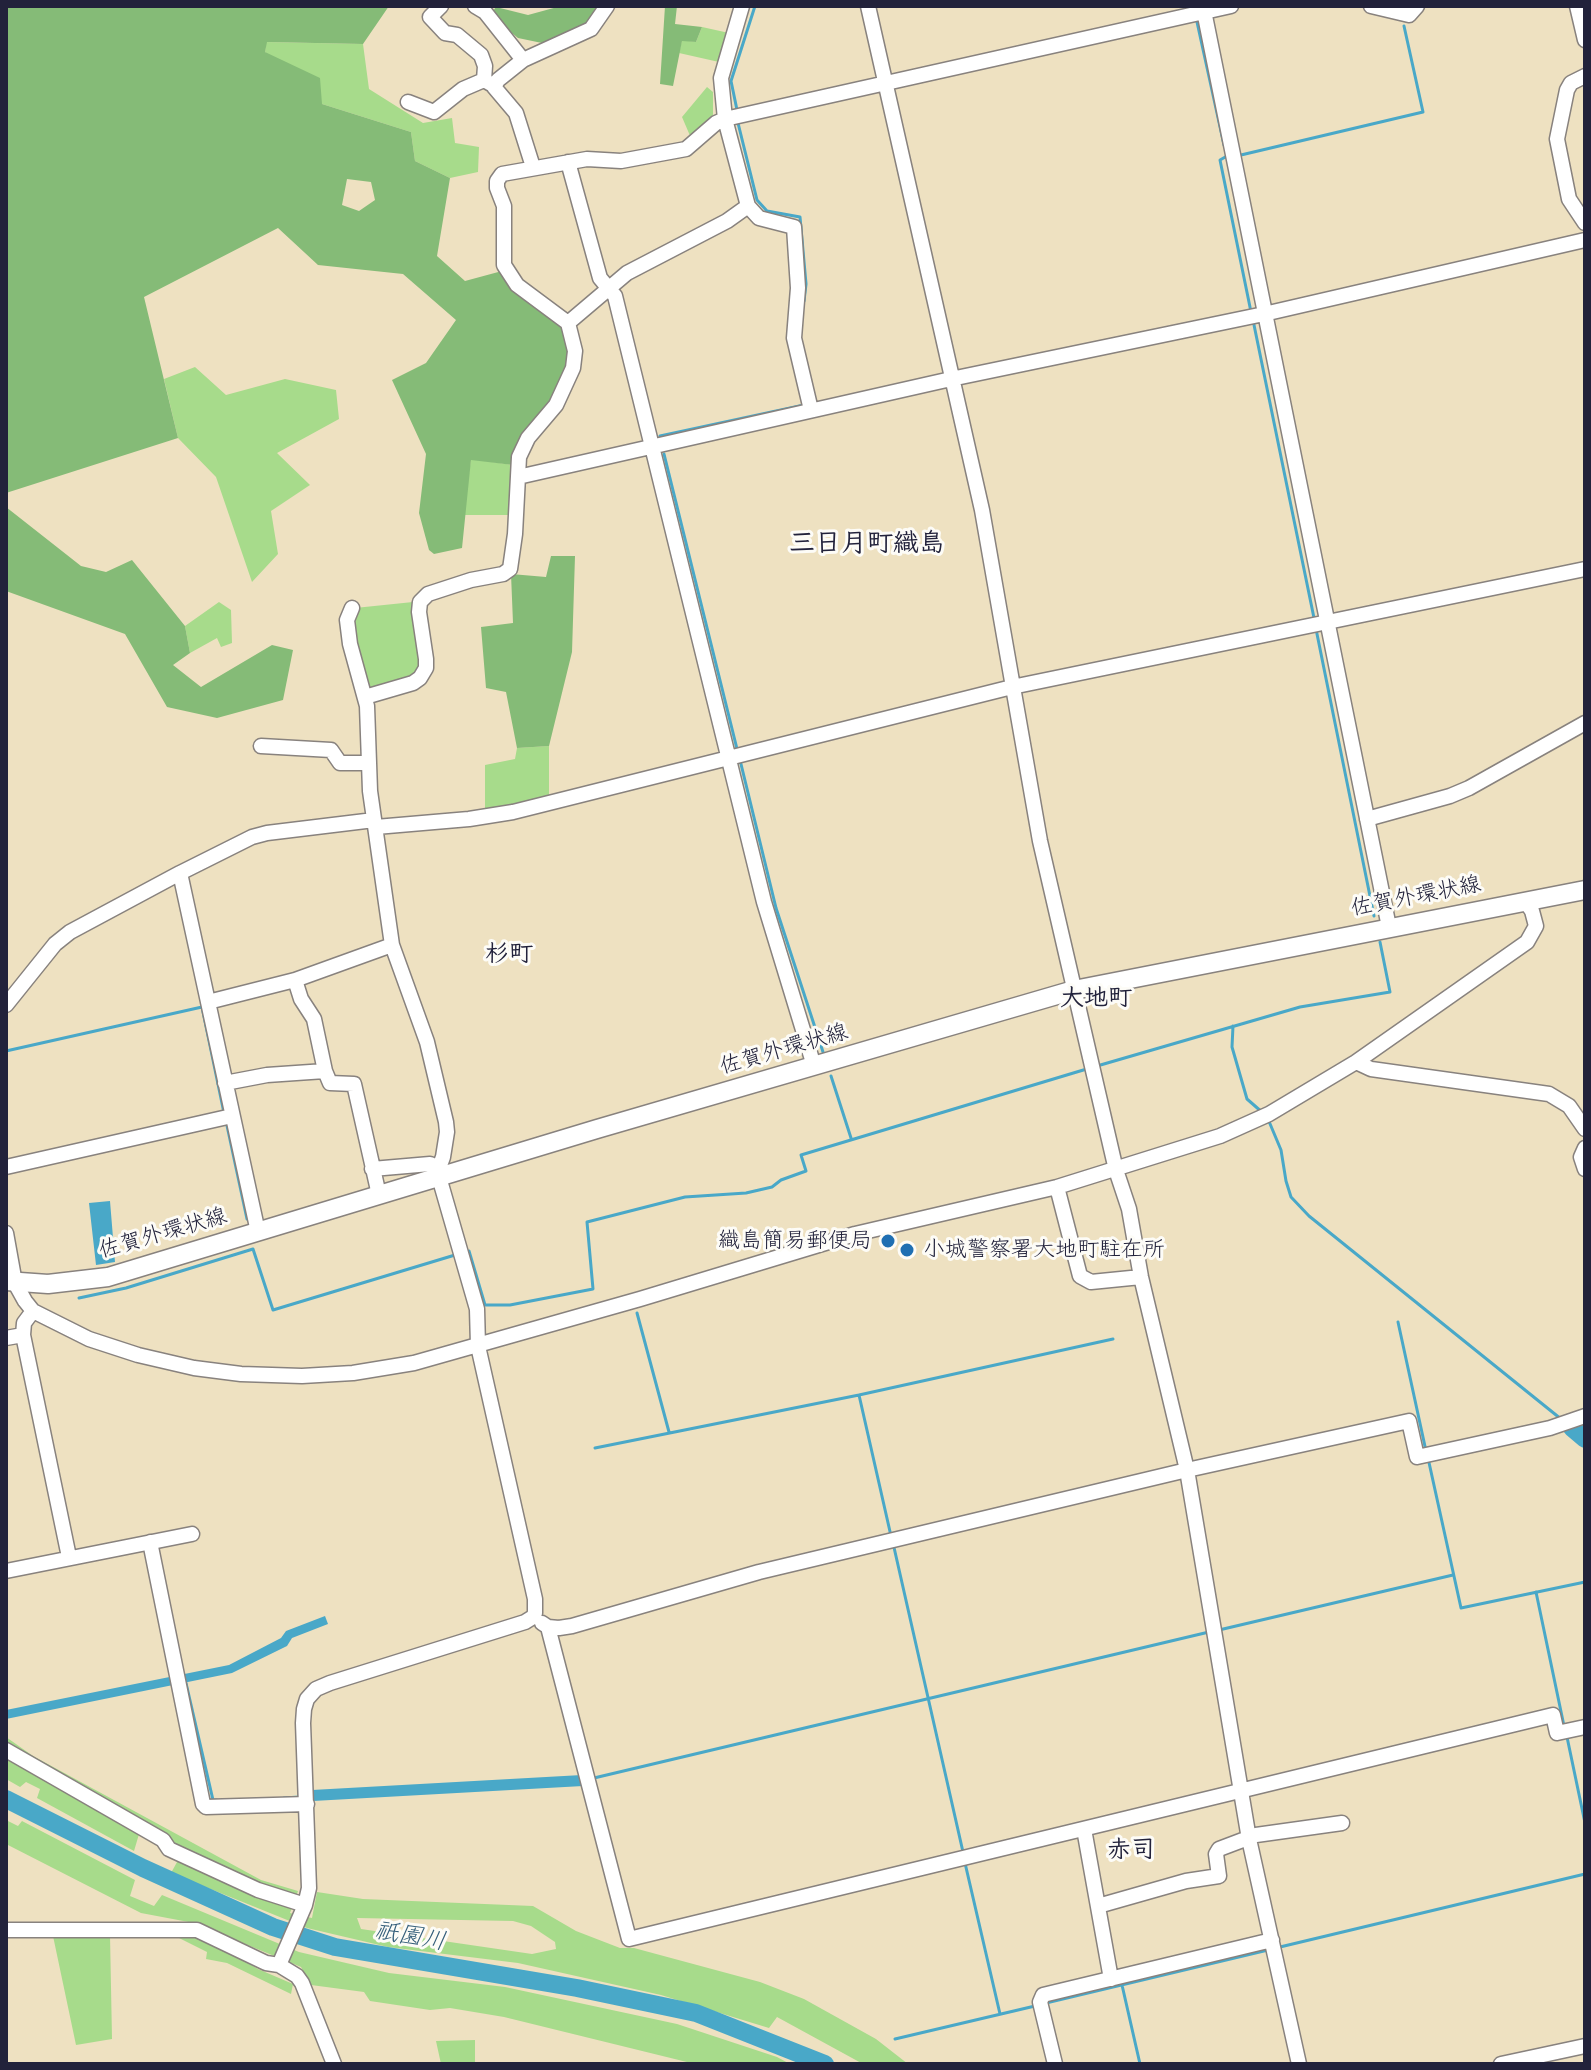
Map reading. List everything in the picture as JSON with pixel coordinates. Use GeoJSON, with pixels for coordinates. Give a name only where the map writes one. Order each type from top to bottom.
{"type":"FeatureCollection","features":[{"type":"Feature","properties":{"kind":"main road","name":"佐賀外環状線"},"geometry":{"type":"LineString","coordinates":[[11,1282],[48,1284],[108,1277],[379,1195],[439,1173],[1074,990],[1585,890]]}},
{"type":"Feature","properties":{"kind":"street"},"geometry":{"type":"LineString","coordinates":[[441,6],[430,17],[445,33],[457,35],[481,55],[489,83],[516,113],[533,167]]}},
{"type":"Feature","properties":{"kind":"street"},"geometry":{"type":"LineString","coordinates":[[475,6],[485,12],[523,60]]}},
{"type":"Feature","properties":{"kind":"street"},"geometry":{"type":"LineString","coordinates":[[408,102],[434,112],[463,89],[498,80],[523,60],[591,29],[607,6]]}},
{"type":"Feature","properties":{"kind":"street"},"geometry":{"type":"LineString","coordinates":[[742,6],[721,78],[725,119],[748,206],[759,218],[794,227],[798,288],[794,338],[811,410]]}},
{"type":"Feature","properties":{"kind":"street"},"geometry":{"type":"LineString","coordinates":[[868,6],[982,510],[1040,841],[1116,1170],[1129,1209],[1141,1277],[1187,1470],[1249,1839],[1299,2064]]}},
{"type":"Feature","properties":{"kind":"street"},"geometry":{"type":"LineString","coordinates":[[365,697],[413,683],[420,678],[426,668],[426,659],[419,612],[420,602],[428,594],[471,580],[503,574],[510,569],[519,457],[528,438],[556,405],[573,368],[575,351],[568,323],[517,285],[504,265],[504,206],[497,181],[502,174],[587,159],[621,161],[686,149],[725,119],[1203,9],[1231,6]]}},
{"type":"Feature","properties":{"kind":"street"},"geometry":{"type":"LineString","coordinates":[[1371,6],[1409,15],[1417,6]]}},
{"type":"Feature","properties":{"kind":"street"},"geometry":{"type":"LineString","coordinates":[[1577,6],[1585,40]]}},
{"type":"Feature","properties":{"kind":"street"},"geometry":{"type":"LineString","coordinates":[[1203,9],[1389,927]]}},
{"type":"Feature","properties":{"kind":"street"},"geometry":{"type":"LineString","coordinates":[[1585,76],[1571,83],[1567,90],[1557,139],[1569,199],[1585,223]]}},
{"type":"Feature","properties":{"kind":"street"},"geometry":{"type":"LineString","coordinates":[[568,162],[600,278],[615,296],[764,902],[814,1066]]}},
{"type":"Feature","properties":{"kind":"street"},"geometry":{"type":"LineString","coordinates":[[568,323],[627,273],[727,221],[748,206]]}},
{"type":"Feature","properties":{"kind":"street"},"geometry":{"type":"LineString","coordinates":[[518,477],[951,379],[1264,314],[1585,240]]}},
{"type":"Feature","properties":{"kind":"street"},"geometry":{"type":"LineString","coordinates":[[6,1005],[55,944],[70,932],[252,837],[375,823],[469,819],[513,812],[1012,687],[1585,569]]}},
{"type":"Feature","properties":{"kind":"street"},"geometry":{"type":"LineString","coordinates":[[352,608],[347,620],[350,644],[365,697],[368,763],[392,945],[427,1042],[446,1122],[439,1173],[477,1309],[478,1346],[535,1599],[533,1617]]}},
{"type":"Feature","properties":{"kind":"street"},"geometry":{"type":"LineString","coordinates":[[1367,819],[1460,792],[1585,723]]}},
{"type":"Feature","properties":{"kind":"street"},"geometry":{"type":"LineString","coordinates":[[261,746],[331,750],[340,763],[368,763]]}},
{"type":"Feature","properties":{"kind":"street"},"geometry":{"type":"LineString","coordinates":[[180,873],[258,1232]]}},
{"type":"Feature","properties":{"kind":"street"},"geometry":{"type":"LineString","coordinates":[[6,1233],[11,1282],[33,1311],[89,1339],[138,1355],[194,1368],[241,1374],[302,1376],[353,1373],[414,1363],[855,1234],[1057,1187],[1220,1136],[1266,1116],[1356,1062],[1527,942],[1536,926],[1525,901]]}},
{"type":"Feature","properties":{"kind":"street"},"geometry":{"type":"LineString","coordinates":[[208,1002],[295,980],[392,945]]}},
{"type":"Feature","properties":{"kind":"street"},"geometry":{"type":"LineString","coordinates":[[295,980],[301,999],[314,1019],[330,1083],[354,1084],[379,1195]]}},
{"type":"Feature","properties":{"kind":"street"},"geometry":{"type":"LineString","coordinates":[[1356,1062],[1371,1069],[1549,1094],[1569,1106],[1585,1129]]}},
{"type":"Feature","properties":{"kind":"street"},"geometry":{"type":"LineString","coordinates":[[225,1083],[267,1075],[325,1071]]}},
{"type":"Feature","properties":{"kind":"street"},"geometry":{"type":"LineString","coordinates":[[6,1167],[232,1116]]}},
{"type":"Feature","properties":{"kind":"street"},"geometry":{"type":"LineString","coordinates":[[1585,1148],[1581,1157],[1585,1169]]}},
{"type":"Feature","properties":{"kind":"street"},"geometry":{"type":"LineString","coordinates":[[372,1169],[430,1164],[439,1173]]}},
{"type":"Feature","properties":{"kind":"street"},"geometry":{"type":"LineString","coordinates":[[1057,1187],[1080,1276],[1091,1282],[1141,1277]]}},
{"type":"Feature","properties":{"kind":"street"},"geometry":{"type":"LineString","coordinates":[[33,1311],[24,1323],[23,1335],[69,1557]]}},
{"type":"Feature","properties":{"kind":"street"},"geometry":{"type":"LineString","coordinates":[[6,1338],[23,1335]]}},
{"type":"Feature","properties":{"kind":"street"},"geometry":{"type":"LineString","coordinates":[[533,1617],[548,1627],[572,1626],[759,1572],[1187,1470],[1409,1421],[1417,1457],[1550,1428],[1584,1416]]}},
{"type":"Feature","properties":{"kind":"street"},"geometry":{"type":"LineString","coordinates":[[6,1571],[192,1534]]}},
{"type":"Feature","properties":{"kind":"street"},"geometry":{"type":"LineString","coordinates":[[150,1542],[203,1804],[206,1807],[307,1804]]}},
{"type":"Feature","properties":{"kind":"street"},"geometry":{"type":"LineString","coordinates":[[281,1963],[305,1905],[310,1873],[304,1709],[307,1699],[316,1689],[330,1683],[533,1617]]}},
{"type":"Feature","properties":{"kind":"street"},"geometry":{"type":"LineString","coordinates":[[548,1627],[629,1939],[1553,1715],[1557,1733],[1585,1727]]}},
{"type":"Feature","properties":{"kind":"street"},"geometry":{"type":"LineString","coordinates":[[6,1750],[163,1840],[169,1849],[258,1890],[305,1905]]}},
{"type":"Feature","properties":{"kind":"street"},"geometry":{"type":"LineString","coordinates":[[1098,1906],[1186,1881],[1219,1876],[1216,1854],[1219,1849],[1256,1835],[1342,1823]]}},
{"type":"Feature","properties":{"kind":"street"},"geometry":{"type":"LineString","coordinates":[[1084,1829],[1111,1979]]}},
{"type":"Feature","properties":{"kind":"street"},"geometry":{"type":"LineString","coordinates":[[6,1930],[197,1930],[266,1963],[281,1963],[302,1983],[334,2064]]}},
{"type":"Feature","properties":{"kind":"street"},"geometry":{"type":"LineString","coordinates":[[1055,2064],[1041,2006],[1043,1995],[1273,1946]]}},
{"type":"Feature","properties":{"kind":"street"},"geometry":{"type":"LineString","coordinates":[[1501,2064],[1585,2046]]}},
{"type":"Feature","properties":{"kind":"green space"},"geometry":{"type":"Polygon","coordinates":[[[6,6],[389,6],[363,44],[267,42],[265,52],[320,78],[322,104],[411,132],[415,161],[450,178],[437,256],[465,281],[502,271],[558,320],[570,351],[564,380],[513,465],[471,460],[462,548],[434,554],[429,550],[419,513],[426,454],[392,380],[426,363],[456,320],[403,274],[318,265],[278,228],[144,297],[178,438],[6,493],[6,6]],[[347,179],[342,205],[359,211],[375,200],[371,182],[347,179]]]}},
{"type":"Feature","properties":{"kind":"green space"},"geometry":{"type":"Polygon","coordinates":[[[561,6],[598,6],[590,21],[542,43],[518,38],[490,15],[496,7],[528,15],[561,6]]]}},
{"type":"Feature","properties":{"kind":"green space"},"geometry":{"type":"Polygon","coordinates":[[[665,6],[677,6],[675,24],[702,27],[696,42],[682,41],[673,86],[660,84],[665,6]]]}},
{"type":"Feature","properties":{"kind":"green space"},"geometry":{"type":"Polygon","coordinates":[[[702,27],[729,33],[719,62],[679,53],[682,40],[696,42],[702,27]]]}},
{"type":"Feature","properties":{"kind":"green space"},"geometry":{"type":"Polygon","coordinates":[[[266,42],[363,44],[369,89],[423,123],[452,118],[455,143],[479,147],[478,172],[450,178],[415,161],[411,132],[322,104],[265,52],[266,42]]]}},
{"type":"Feature","properties":{"kind":"green space"},"geometry":{"type":"Polygon","coordinates":[[[707,87],[713,92],[713,115],[691,138],[682,117],[707,87]]]}},
{"type":"Feature","properties":{"kind":"green space"},"geometry":{"type":"Polygon","coordinates":[[[195,367],[226,395],[285,379],[336,390],[339,419],[277,453],[310,485],[271,511],[278,554],[252,582],[216,477],[178,438],[164,379],[195,367]]]}},
{"type":"Feature","properties":{"kind":"green space"},"geometry":{"type":"Polygon","coordinates":[[[471,459],[513,465],[511,515],[463,515],[471,459]]]}},
{"type":"Feature","properties":{"kind":"green space"},"geometry":{"type":"Polygon","coordinates":[[[6,507],[81,566],[106,572],[132,560],[185,626],[190,653],[173,665],[201,687],[272,645],[293,650],[283,700],[217,718],[167,707],[125,634],[6,591],[6,507]]]}},
{"type":"Feature","properties":{"kind":"green space"},"geometry":{"type":"Polygon","coordinates":[[[551,556],[575,556],[572,652],[549,746],[517,748],[506,692],[486,688],[481,627],[513,623],[511,574],[546,577],[551,556]]]}},
{"type":"Feature","properties":{"kind":"green space"},"geometry":{"type":"Polygon","coordinates":[[[219,602],[231,610],[232,643],[221,647],[217,638],[190,653],[185,626],[219,602]]]}},
{"type":"Feature","properties":{"kind":"green space"},"geometry":{"type":"Polygon","coordinates":[[[413,602],[422,662],[416,677],[367,693],[351,625],[355,608],[413,602]]]}},
{"type":"Feature","properties":{"kind":"green space"},"geometry":{"type":"Polygon","coordinates":[[[549,746],[549,796],[485,812],[485,765],[515,759],[517,748],[549,746]]]}},
{"type":"Feature","properties":{"kind":"green space"},"geometry":{"type":"Polygon","coordinates":[[[6,1737],[33,1756],[261,1880],[298,1891],[290,1913],[312,1918],[317,1892],[363,1899],[533,1906],[576,1931],[620,1948],[634,1948],[760,1982],[804,1999],[876,2039],[908,2064],[863,2064],[777,2017],[769,2028],[661,1995],[518,1963],[388,1947],[307,1928],[171,1873],[182,1853],[142,1824],[134,1851],[37,1798],[40,1789],[26,1782],[20,1787],[6,1779],[6,1737]],[[357,1918],[361,1929],[532,1954],[556,1949],[555,1942],[531,1926],[513,1921],[357,1918]]]}},
{"type":"Feature","properties":{"kind":"green space"},"geometry":{"type":"Polygon","coordinates":[[[6,1820],[18,1826],[22,1821],[135,1880],[130,1896],[154,1906],[162,1895],[299,1952],[389,1973],[505,1987],[677,2024],[790,2064],[695,2064],[504,2017],[450,2008],[430,2010],[370,2001],[364,1992],[311,1985],[301,1967],[194,1923],[141,1913],[6,1844],[6,1820]]]}},
{"type":"Feature","properties":{"kind":"green space"},"geometry":{"type":"Polygon","coordinates":[[[110,1935],[112,2039],[76,2045],[53,1936],[110,1935]]]}},
{"type":"Feature","properties":{"kind":"green space"},"geometry":{"type":"Polygon","coordinates":[[[175,1936],[194,1936],[216,1944],[258,1969],[293,1984],[291,1994],[227,1963],[206,1959],[207,1952],[175,1936]]]}},
{"type":"Feature","properties":{"kind":"green space"},"geometry":{"type":"Polygon","coordinates":[[[475,2040],[475,2064],[441,2064],[436,2041],[475,2040]]]}},
{"type":"Feature","properties":{"kind":"water"},"geometry":{"type":"Polygon","coordinates":[[[110,1201],[115,1262],[96,1265],[89,1203],[110,1201]]]}},
{"type":"Feature","properties":{"kind":"water"},"geometry":{"type":"Polygon","coordinates":[[[325,1616],[328,1624],[292,1638],[287,1646],[232,1673],[6,1719],[6,1710],[229,1665],[281,1638],[286,1631],[325,1616]]]}},
{"type":"Feature","properties":{"kind":"water"},"geometry":{"type":"Polygon","coordinates":[[[582,1775],[583,1786],[313,1801],[312,1790],[582,1775]]]}},
{"type":"Feature","properties":{"kind":"waterway"},"geometry":{"type":"LineString","coordinates":[[737,110],[731,81],[755,6]]}},
{"type":"Feature","properties":{"kind":"waterway"},"geometry":{"type":"LineString","coordinates":[[1197,22],[1224,145]]}},
{"type":"Feature","properties":{"kind":"waterway"},"geometry":{"type":"LineString","coordinates":[[1241,155],[1423,112],[1404,26]]}},
{"type":"Feature","properties":{"kind":"waterway"},"geometry":{"type":"LineString","coordinates":[[738,123],[757,200],[767,211],[800,217],[806,284],[804,301]]}},
{"type":"Feature","properties":{"kind":"waterway"},"geometry":{"type":"LineString","coordinates":[[1227,156],[1220,160],[1251,312]]}},
{"type":"Feature","properties":{"kind":"waterway"},"geometry":{"type":"LineString","coordinates":[[1253,320],[1314,618]]}},
{"type":"Feature","properties":{"kind":"waterway"},"geometry":{"type":"LineString","coordinates":[[660,436],[804,405]]}},
{"type":"Feature","properties":{"kind":"waterway"},"geometry":{"type":"LineString","coordinates":[[664,454],[738,753]]}},
{"type":"Feature","properties":{"kind":"waterway"},"geometry":{"type":"LineString","coordinates":[[1316,629],[1374,916]]}},
{"type":"Feature","properties":{"kind":"waterway"},"geometry":{"type":"LineString","coordinates":[[740,760],[776,908],[823,1052]]}},
{"type":"Feature","properties":{"kind":"waterway"},"geometry":{"type":"LineString","coordinates":[[1097,1066],[1300,1007],[1390,992],[1380,942]]}},
{"type":"Feature","properties":{"kind":"waterway"},"geometry":{"type":"LineString","coordinates":[[6,1051],[202,1007],[224,1113]]}},
{"type":"Feature","properties":{"kind":"waterway"},"geometry":{"type":"LineString","coordinates":[[1233,1026],[1232,1047],[1247,1099],[1263,1113]]}},
{"type":"Feature","properties":{"kind":"waterway"},"geometry":{"type":"LineString","coordinates":[[467,1252],[485,1305],[510,1305],[593,1289],[587,1222],[685,1197],[746,1193],[772,1187],[781,1180],[806,1171],[801,1155],[1090,1068]]}},
{"type":"Feature","properties":{"kind":"waterway"},"geometry":{"type":"LineString","coordinates":[[831,1076],[851,1138]]}},
{"type":"Feature","properties":{"kind":"waterway"},"geometry":{"type":"LineString","coordinates":[[1268,1119],[1281,1150],[1291,1197],[1309,1216],[1561,1419]]}},
{"type":"Feature","properties":{"kind":"waterway"},"geometry":{"type":"LineString","coordinates":[[226,1121],[247,1219]]}},
{"type":"Feature","properties":{"kind":"waterway"},"geometry":{"type":"LineString","coordinates":[[79,1298],[126,1288],[253,1249],[273,1310],[455,1255]]}},
{"type":"Feature","properties":{"kind":"waterway"},"geometry":{"type":"LineString","coordinates":[[637,1313],[669,1432]]}},
{"type":"Feature","properties":{"kind":"waterway"},"geometry":{"type":"LineString","coordinates":[[1398,1322],[1426,1451]]}},
{"type":"Feature","properties":{"kind":"waterway"},"geometry":{"type":"LineString","coordinates":[[595,1448],[859,1395],[1113,1339]]}},
{"type":"Feature","properties":{"kind":"waterway"},"geometry":{"type":"LineString","coordinates":[[859,1395],[891,1536]]}},
{"type":"Feature","properties":{"kind":"waterway"},"geometry":{"type":"LineString","coordinates":[[1572,1428],[1585,1439]]}},
{"type":"Feature","properties":{"kind":"waterway"},"geometry":{"type":"LineString","coordinates":[[1428,1458],[1461,1608],[1585,1582]]}},
{"type":"Feature","properties":{"kind":"waterway"},"geometry":{"type":"LineString","coordinates":[[893,1543],[963,1852]]}},
{"type":"Feature","properties":{"kind":"waterway"},"geometry":{"type":"LineString","coordinates":[[1219,1630],[1453,1575]]}},
{"type":"Feature","properties":{"kind":"waterway"},"geometry":{"type":"LineString","coordinates":[[1536,1592],[1564,1726]]}},
{"type":"Feature","properties":{"kind":"waterway"},"geometry":{"type":"LineString","coordinates":[[594,1778],[1209,1632]]}},
{"type":"Feature","properties":{"kind":"waterway"},"geometry":{"type":"LineString","coordinates":[[186,1683],[213,1800],[217,1800]]}},
{"type":"Feature","properties":{"kind":"waterway"},"geometry":{"type":"LineString","coordinates":[[1567,1737],[1585,1823]]}},
{"type":"Feature","properties":{"kind":"waterway"},"geometry":{"type":"LineString","coordinates":[[284,1798],[299,1797]]}},
{"type":"Feature","properties":{"kind":"waterway","name":"祇園川"},"geometry":{"type":"LineString","coordinates":[[6,1799],[143,1868],[273,1927],[335,1947],[577,1988],[696,2013],[825,2064]]}},
{"type":"Feature","properties":{"kind":"waterway"},"geometry":{"type":"LineString","coordinates":[[965,1863],[1000,2014]]}},
{"type":"Feature","properties":{"kind":"waterway"},"geometry":{"type":"LineString","coordinates":[[1280,1947],[1585,1874]]}},
{"type":"Feature","properties":{"kind":"waterway"},"geometry":{"type":"LineString","coordinates":[[1046,2003],[1268,1950]]}},
{"type":"Feature","properties":{"kind":"waterway"},"geometry":{"type":"LineString","coordinates":[[1122,1985],[1140,2064]]}},
{"type":"Feature","properties":{"kind":"waterway"},"geometry":{"type":"LineString","coordinates":[[895,2039],[1035,2006]]}},
{"type":"Feature","properties":{"kind":"place","name":"織島簡易郵便局"},"geometry":{"type":"Point","coordinates":[888,1241]}},
{"type":"Feature","properties":{"kind":"place","name":"小城警察署大地町駐在所"},"geometry":{"type":"Point","coordinates":[907,1250]}},
{"type":"Feature","properties":{"kind":"district","name":"三日月町織島"},"geometry":{"type":"Point","coordinates":[867,544]}},
{"type":"Feature","properties":{"kind":"district","name":"杉町"},"geometry":{"type":"Point","coordinates":[509,955]}},
{"type":"Feature","properties":{"kind":"district","name":"大地町"},"geometry":{"type":"Point","coordinates":[1096,999]}},
{"type":"Feature","properties":{"kind":"district","name":"赤司"},"geometry":{"type":"Point","coordinates":[1131,1851]}}]}
